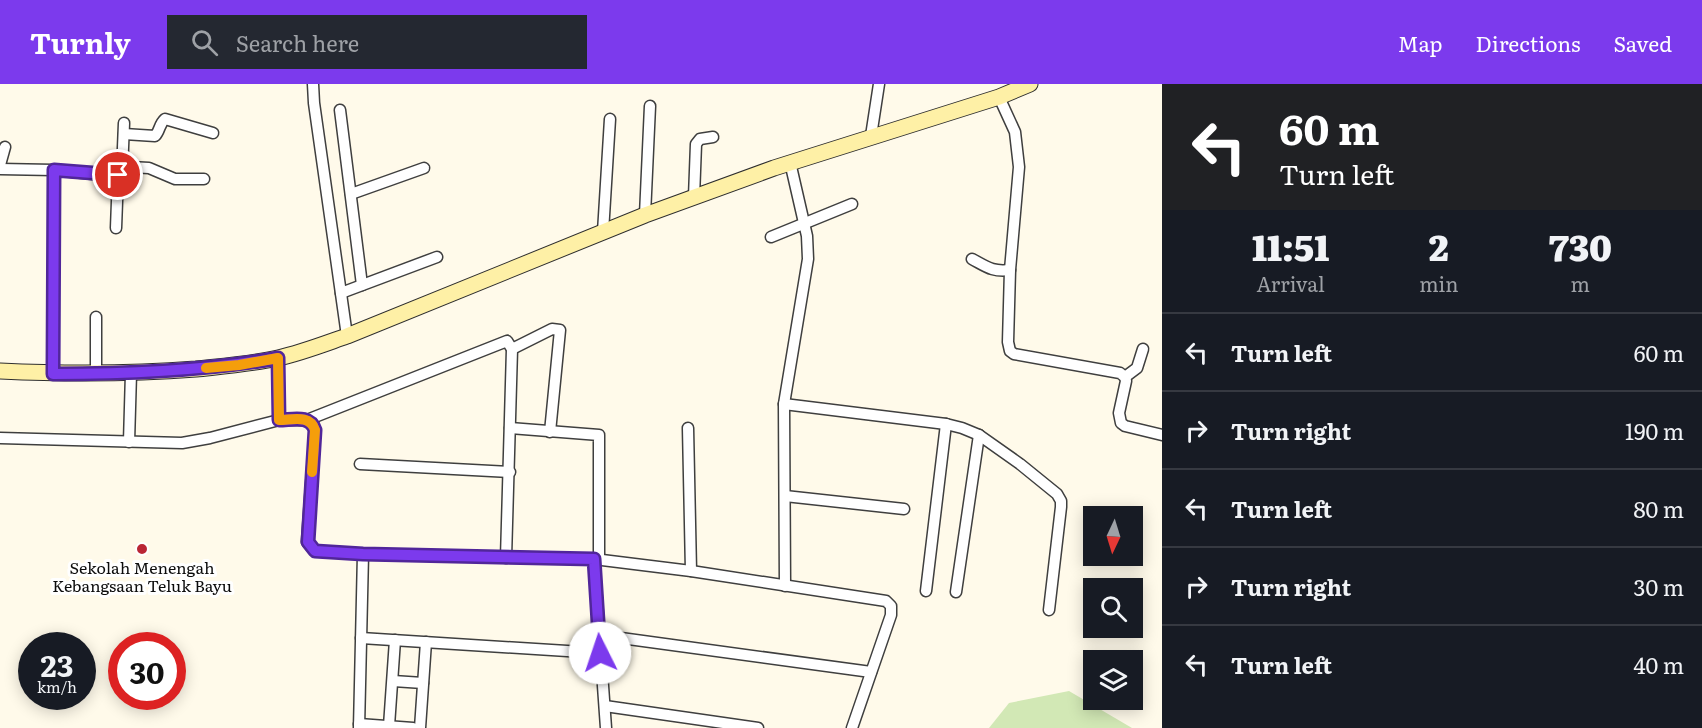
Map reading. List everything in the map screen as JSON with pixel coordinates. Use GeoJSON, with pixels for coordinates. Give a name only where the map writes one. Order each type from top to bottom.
{"type":"FeatureCollection","features":[{"type":"Feature","properties":{"kind":"main road"},"geometry":{"type":"LineString","coordinates":[[0,371],[53,374],[131,373],[239,365],[278,358],[347,336],[645,215],[790,162],[999,97],[1030,84]]}},
{"type":"Feature","properties":{"kind":"street"},"geometry":{"type":"LineString","coordinates":[[313,84],[315,114],[347,336]]}},
{"type":"Feature","properties":{"kind":"street"},"geometry":{"type":"LineString","coordinates":[[871,136],[879,84]]}},
{"type":"Feature","properties":{"kind":"street"},"geometry":{"type":"LineString","coordinates":[[999,97],[1015,132],[1018,158],[1010,270],[1008,342],[1010,351],[1014,354],[1120,373],[1126,381],[1119,413],[1121,423],[1162,435]]}},
{"type":"Feature","properties":{"kind":"street"},"geometry":{"type":"LineString","coordinates":[[645,215],[650,106]]}},
{"type":"Feature","properties":{"kind":"street"},"geometry":{"type":"LineString","coordinates":[[340,110],[362,285]]}},
{"type":"Feature","properties":{"kind":"street"},"geometry":{"type":"LineString","coordinates":[[116,228],[124,129],[155,136],[159,133],[161,122],[165,119],[213,133]]}},
{"type":"Feature","properties":{"kind":"street"},"geometry":{"type":"LineString","coordinates":[[603,232],[610,119]]}},
{"type":"Feature","properties":{"kind":"street"},"geometry":{"type":"LineString","coordinates":[[694,197],[696,144],[700,139],[713,137]]}},
{"type":"Feature","properties":{"kind":"street"},"geometry":{"type":"LineString","coordinates":[[5,147],[0,167],[120,174],[130,167],[149,168],[175,179],[204,179]]}},
{"type":"Feature","properties":{"kind":"street"},"geometry":{"type":"LineString","coordinates":[[785,586],[784,405],[808,259],[805,224],[790,162]]}},
{"type":"Feature","properties":{"kind":"street"},"geometry":{"type":"LineString","coordinates":[[351,194],[424,168]]}},
{"type":"Feature","properties":{"kind":"street"},"geometry":{"type":"LineString","coordinates":[[53,374],[54,170]]}},
{"type":"Feature","properties":{"kind":"street"},"geometry":{"type":"LineString","coordinates":[[771,237],[852,204]]}},
{"type":"Feature","properties":{"kind":"street"},"geometry":{"type":"LineString","coordinates":[[341,293],[437,257]]}},
{"type":"Feature","properties":{"kind":"street"},"geometry":{"type":"LineString","coordinates":[[972,259],[997,271],[1010,270]]}},
{"type":"Feature","properties":{"kind":"street"},"geometry":{"type":"LineString","coordinates":[[96,317],[96,374]]}},
{"type":"Feature","properties":{"kind":"street"},"geometry":{"type":"LineString","coordinates":[[512,349],[552,329],[560,330],[550,432]]}},
{"type":"Feature","properties":{"kind":"street"},"geometry":{"type":"LineString","coordinates":[[0,438],[182,442],[196,441],[279,420],[308,420],[507,342],[512,349],[506,558]]}},
{"type":"Feature","properties":{"kind":"street"},"geometry":{"type":"LineString","coordinates":[[1125,377],[1137,368],[1143,349]]}},
{"type":"Feature","properties":{"kind":"street"},"geometry":{"type":"LineString","coordinates":[[278,358],[279,420]]}},
{"type":"Feature","properties":{"kind":"street"},"geometry":{"type":"LineString","coordinates":[[129,442],[131,373]]}},
{"type":"Feature","properties":{"kind":"street"},"geometry":{"type":"LineString","coordinates":[[784,405],[946,424],[962,428],[979,435],[1027,470],[1057,494],[1061,501],[1049,609]]}},
{"type":"Feature","properties":{"kind":"street"},"geometry":{"type":"LineString","coordinates":[[308,420],[313,424],[315,430],[308,542],[315,551],[597,560],[691,571],[886,601],[891,606],[891,615],[852,728]]}},
{"type":"Feature","properties":{"kind":"street"},"geometry":{"type":"LineString","coordinates":[[926,591],[946,424]]}},
{"type":"Feature","properties":{"kind":"street"},"geometry":{"type":"LineString","coordinates":[[510,428],[599,435],[597,560],[599,635],[606,728]]}},
{"type":"Feature","properties":{"kind":"street"},"geometry":{"type":"LineString","coordinates":[[688,428],[691,571]]}},
{"type":"Feature","properties":{"kind":"street"},"geometry":{"type":"LineString","coordinates":[[956,592],[979,435]]}},
{"type":"Feature","properties":{"kind":"street"},"geometry":{"type":"LineString","coordinates":[[360,464],[510,472]]}},
{"type":"Feature","properties":{"kind":"street"},"geometry":{"type":"LineString","coordinates":[[785,496],[904,509]]}},
{"type":"Feature","properties":{"kind":"street"},"geometry":{"type":"LineString","coordinates":[[363,554],[359,726],[413,728]]}},
{"type":"Feature","properties":{"kind":"street"},"geometry":{"type":"LineString","coordinates":[[599,635],[871,672]]}},
{"type":"Feature","properties":{"kind":"street"},"geometry":{"type":"LineString","coordinates":[[361,638],[583,652]]}},
{"type":"Feature","properties":{"kind":"street"},"geometry":{"type":"LineString","coordinates":[[390,726],[395,640]]}},
{"type":"Feature","properties":{"kind":"street"},"geometry":{"type":"LineString","coordinates":[[420,728],[426,642]]}},
{"type":"Feature","properties":{"kind":"street"},"geometry":{"type":"LineString","coordinates":[[393,681],[423,683]]}},
{"type":"Feature","properties":{"kind":"street"},"geometry":{"type":"LineString","coordinates":[[605,706],[758,728]]}},
{"type":"Feature","properties":{"kind":"green space"},"geometry":{"type":"Polygon","coordinates":[[[1069,691],[1083,699],[1083,710],[1101,710],[1132,728],[989,728],[1009,703],[1069,691]]]}},
{"type":"Feature","properties":{"kind":"slow traffic"},"geometry":{"type":"LineString","coordinates":[[206,368],[278,358],[279,420],[302,419],[313,424],[315,430],[312,472]]}},
{"type":"Feature","properties":{"kind":"place","name":"Sekolah Menengah Kebangsaan Teluk Bayu"},"geometry":{"type":"Point","coordinates":[142,549]}},
{"type":"Feature","properties":{"kind":"route"},"geometry":{"type":"LineString","coordinates":[[118,175],[54,170],[53,374],[146,373],[239,365],[278,358],[279,420],[308,420],[313,424],[315,430],[308,542],[310,547],[315,551],[363,554],[594,559],[600,653]]}}]}
